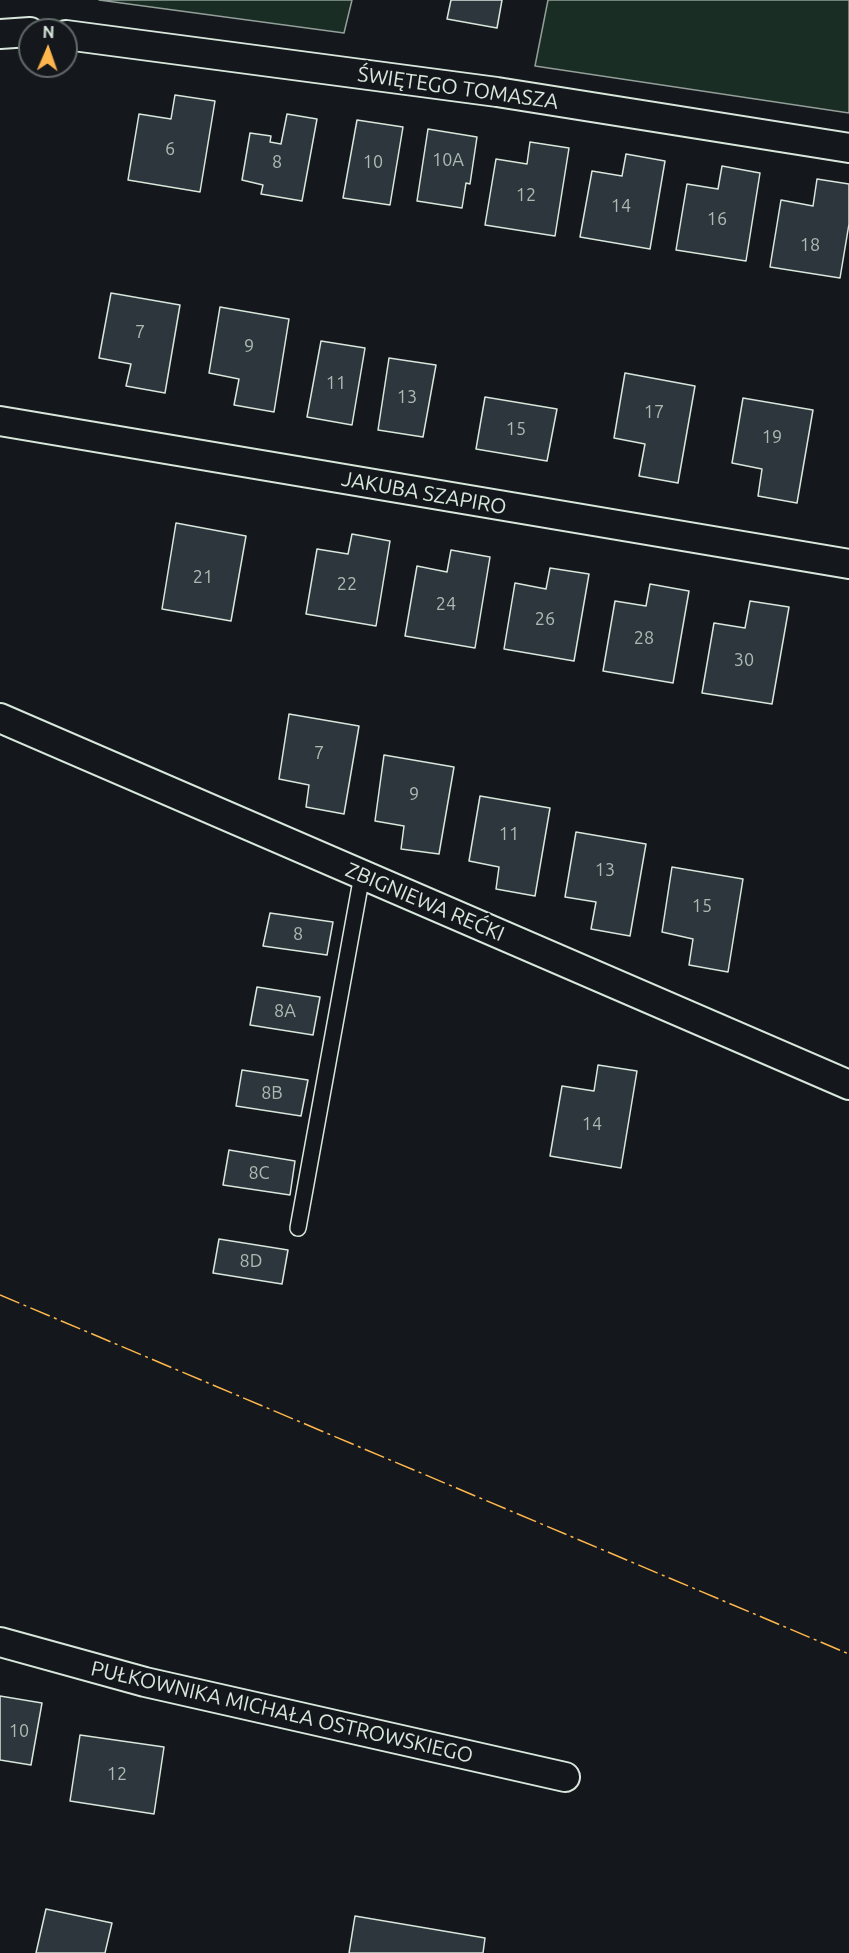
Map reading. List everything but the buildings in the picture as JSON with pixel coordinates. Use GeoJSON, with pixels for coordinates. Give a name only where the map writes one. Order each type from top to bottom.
{"type":"FeatureCollection","features":[{"type":"Feature","properties":{"kind":"street"},"geometry":{"type":"LineString","coordinates":[[0,34],[18,33]]}},
{"type":"Feature","properties":{"kind":"street","name":"ŚWIĘTEGO TOMASZA"},"geometry":{"type":"LineString","coordinates":[[78,37],[497,92],[849,148]]}},
{"type":"Feature","properties":{"kind":"street","name":"JAKUBA SZAPIRO"},"geometry":{"type":"LineString","coordinates":[[0,422],[849,564]]}},
{"type":"Feature","properties":{"kind":"street","name":"ZBIGNIEWA REĆKI"},"geometry":{"type":"LineString","coordinates":[[0,718],[849,1086]]}},
{"type":"Feature","properties":{"kind":"street","name":"PUŁKOWNIKA MICHAŁA OSTROWSKIEGO"},"geometry":{"type":"LineString","coordinates":[[0,1642],[145,1682],[565,1777]]}},
{"type":"Feature","properties":{"kind":"lane"},"geometry":{"type":"LineString","coordinates":[[298,1228],[362,875]]}},
{"type":"Feature","properties":{"kind":"green space"},"geometry":{"type":"Polygon","coordinates":[[[99,0],[352,0],[344,33],[99,0]]]}},
{"type":"Feature","properties":{"kind":"green space"},"geometry":{"type":"Polygon","coordinates":[[[548,0],[849,0],[849,113],[535,66],[548,0]]]}},
{"type":"Feature","properties":{"kind":"power"},"geometry":{"type":"LineString","coordinates":[[0,1295],[849,1654]]}}]}
